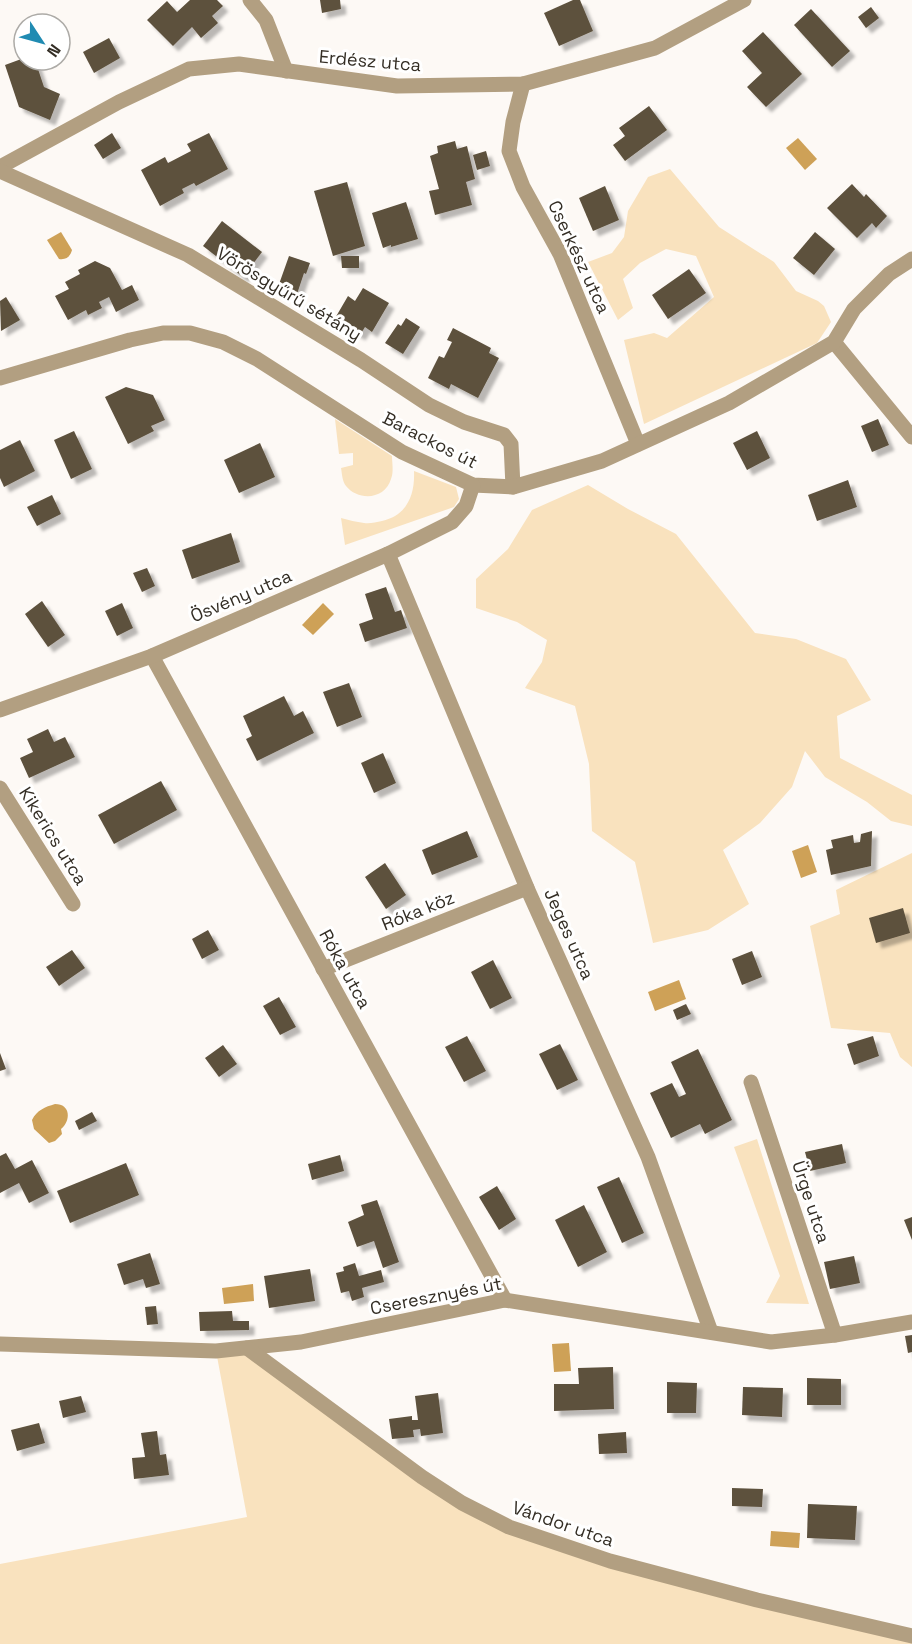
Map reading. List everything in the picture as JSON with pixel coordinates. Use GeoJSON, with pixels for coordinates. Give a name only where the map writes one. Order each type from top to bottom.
{"type":"FeatureCollection","features":[{"type":"Feature","properties":{"kind":"street"},"geometry":{"type":"LineString","coordinates":[[250,0],[266,20],[286,71]]}},
{"type":"Feature","properties":{"kind":"street","name":"Erdész utca"},"geometry":{"type":"LineString","coordinates":[[0,169],[110,106],[189,69],[239,64],[396,86],[524,84],[655,48],[744,0]]}},
{"type":"Feature","properties":{"kind":"street","name":"Cserkész utca"},"geometry":{"type":"LineString","coordinates":[[524,84],[513,122],[509,152],[523,187],[560,254],[638,444]]}},
{"type":"Feature","properties":{"kind":"street","name":"Vörösgyűrű sétány"},"geometry":{"type":"LineString","coordinates":[[0,169],[188,255],[361,360],[429,405],[464,422],[504,435],[511,444],[513,487]]}},
{"type":"Feature","properties":{"kind":"street","name":"Barackos út"},"geometry":{"type":"LineString","coordinates":[[0,378],[130,340],[163,333],[190,333],[223,342],[257,359],[402,452],[473,485],[513,487],[602,461],[729,403],[834,342],[854,309],[889,274],[912,259]]}},
{"type":"Feature","properties":{"kind":"street"},"geometry":{"type":"LineString","coordinates":[[834,342],[912,437]]}},
{"type":"Feature","properties":{"kind":"street","name":"Ösvény utca"},"geometry":{"type":"LineString","coordinates":[[0,710],[152,656],[388,554],[452,522],[466,506],[473,485]]}},
{"type":"Feature","properties":{"kind":"street","name":"Jeges utca"},"geometry":{"type":"LineString","coordinates":[[388,554],[527,888],[648,1157],[711,1332]]}},
{"type":"Feature","properties":{"kind":"street","name":"Róka utca"},"geometry":{"type":"LineString","coordinates":[[152,656],[505,1300]]}},
{"type":"Feature","properties":{"kind":"street","name":"Kikerics utca"},"geometry":{"type":"LineString","coordinates":[[0,788],[74,904]]}},
{"type":"Feature","properties":{"kind":"street","name":"Róka köz"},"geometry":{"type":"LineString","coordinates":[[323,969],[527,888]]}},
{"type":"Feature","properties":{"kind":"street","name":"Ürge utca"},"geometry":{"type":"LineString","coordinates":[[751,1082],[835,1335]]}},
{"type":"Feature","properties":{"kind":"street","name":"Cseresznyés út"},"geometry":{"type":"LineString","coordinates":[[0,1344],[216,1351],[302,1342],[505,1300],[771,1342],[835,1335],[912,1322]]}},
{"type":"Feature","properties":{"kind":"street","name":"Vándor utca"},"geometry":{"type":"LineString","coordinates":[[247,1348],[422,1477],[462,1503],[508,1527],[610,1561],[912,1636]]}},
{"type":"Feature","properties":{"kind":"shaded area"},"geometry":{"type":"Polygon","coordinates":[[[798,138],[817,159],[805,170],[786,148],[798,138]]]}},
{"type":"Feature","properties":{"kind":"shaded area"},"geometry":{"type":"Polygon","coordinates":[[[670,169],[719,227],[774,262],[796,291],[824,306],[831,322],[817,343],[644,424],[624,340],[654,333],[667,338],[714,297],[696,256],[666,249],[640,263],[623,279],[633,308],[618,320],[588,262],[612,253],[624,237],[628,211],[648,177],[670,169]]]}},
{"type":"Feature","properties":{"kind":"shaded area"},"geometry":{"type":"Polygon","coordinates":[[[61,232],[72,250],[67,258],[59,259],[47,240],[61,232]]]}},
{"type":"Feature","properties":{"kind":"shaded area"},"geometry":{"type":"Polygon","coordinates":[[[335,419],[392,456],[392,476],[383,491],[364,496],[351,491],[346,486],[341,468],[353,465],[353,453],[339,454],[335,419]]]}},
{"type":"Feature","properties":{"kind":"shaded area"},"geometry":{"type":"Polygon","coordinates":[[[414,471],[456,487],[459,499],[454,507],[345,545],[341,518],[368,523],[382,521],[398,514],[404,509],[411,495],[414,471]]]}},
{"type":"Feature","properties":{"kind":"shaded area"},"geometry":{"type":"Polygon","coordinates":[[[588,485],[676,534],[755,633],[796,639],[846,659],[871,700],[837,716],[840,758],[912,795],[912,826],[891,821],[867,802],[825,777],[805,751],[792,787],[760,823],[723,850],[749,904],[708,930],[653,943],[635,862],[592,831],[589,764],[575,706],[525,688],[542,662],[547,640],[517,622],[476,608],[476,579],[508,549],[532,510],[588,485]]]}},
{"type":"Feature","properties":{"kind":"shaded area"},"geometry":{"type":"Polygon","coordinates":[[[323,603],[334,614],[313,635],[302,625],[323,603]]]}},
{"type":"Feature","properties":{"kind":"shaded area"},"geometry":{"type":"Polygon","coordinates":[[[808,845],[817,872],[801,878],[792,851],[808,845]]]}},
{"type":"Feature","properties":{"kind":"shaded area"},"geometry":{"type":"Polygon","coordinates":[[[912,853],[912,1067],[900,1057],[890,1033],[831,1028],[810,926],[840,914],[836,890],[912,853]]]}},
{"type":"Feature","properties":{"kind":"shaded area"},"geometry":{"type":"Polygon","coordinates":[[[679,980],[686,999],[655,1011],[648,992],[679,980]]]}},
{"type":"Feature","properties":{"kind":"shaded area"},"geometry":{"type":"Polygon","coordinates":[[[55,1104],[67,1110],[68,1118],[61,1129],[62,1134],[49,1143],[34,1129],[32,1120],[42,1109],[55,1104]]]}},
{"type":"Feature","properties":{"kind":"shaded area"},"geometry":{"type":"Polygon","coordinates":[[[757,1139],[809,1304],[766,1303],[780,1276],[734,1147],[757,1139]]]}},
{"type":"Feature","properties":{"kind":"shaded area"},"geometry":{"type":"Polygon","coordinates":[[[253,1284],[254,1301],[224,1304],[222,1288],[253,1284]]]}},
{"type":"Feature","properties":{"kind":"shaded area"},"geometry":{"type":"Polygon","coordinates":[[[569,1343],[571,1371],[554,1372],[552,1344],[569,1343]]]}},
{"type":"Feature","properties":{"kind":"shaded area"},"geometry":{"type":"Polygon","coordinates":[[[247,1348],[349,1425],[509,1527],[912,1636],[912,1644],[0,1644],[0,1564],[247,1517],[216,1351],[247,1348]]]}},
{"type":"Feature","properties":{"kind":"shaded area"},"geometry":{"type":"Polygon","coordinates":[[[771,1531],[800,1533],[799,1548],[770,1546],[771,1531]]]}},
{"type":"Feature","properties":{"kind":"building"},"geometry":{"type":"Polygon","coordinates":[[[190,0],[217,0],[223,6],[212,16],[218,23],[201,38],[192,27],[173,46],[147,20],[167,1],[177,12],[190,0]]]}},
{"type":"Feature","properties":{"kind":"building"},"geometry":{"type":"Polygon","coordinates":[[[320,0],[340,0],[341,9],[322,13],[320,0]]]}},
{"type":"Feature","properties":{"kind":"building"},"geometry":{"type":"Polygon","coordinates":[[[573,0],[580,0],[593,31],[559,46],[544,13],[573,0]]]}},
{"type":"Feature","properties":{"kind":"building"},"geometry":{"type":"Polygon","coordinates":[[[871,7],[879,18],[866,28],[858,17],[871,7]]]}},
{"type":"Feature","properties":{"kind":"building"},"geometry":{"type":"Polygon","coordinates":[[[811,9],[850,51],[832,67],[794,25],[811,9]]]}},
{"type":"Feature","properties":{"kind":"building"},"geometry":{"type":"Polygon","coordinates":[[[763,32],[802,74],[766,107],[747,87],[762,73],[742,51],[763,32]]]}},
{"type":"Feature","properties":{"kind":"building"},"geometry":{"type":"Polygon","coordinates":[[[109,38],[120,58],[94,73],[83,52],[109,38]]]}},
{"type":"Feature","properties":{"kind":"building"},"geometry":{"type":"Polygon","coordinates":[[[12,62],[12,72],[39,72],[44,87],[60,94],[50,120],[19,107],[5,65],[12,62]]]}},
{"type":"Feature","properties":{"kind":"building"},"geometry":{"type":"Polygon","coordinates":[[[649,106],[667,130],[625,161],[613,145],[625,136],[619,128],[649,106]]]}},
{"type":"Feature","properties":{"kind":"building"},"geometry":{"type":"Polygon","coordinates":[[[112,133],[121,148],[103,159],[94,145],[112,133]]]}},
{"type":"Feature","properties":{"kind":"building"},"geometry":{"type":"Polygon","coordinates":[[[209,133],[228,169],[196,186],[194,183],[182,189],[184,193],[160,206],[141,170],[165,157],[168,163],[191,151],[187,144],[209,133]]]}},
{"type":"Feature","properties":{"kind":"building"},"geometry":{"type":"Polygon","coordinates":[[[455,141],[457,149],[467,146],[475,179],[466,182],[472,205],[435,215],[429,191],[439,189],[430,156],[438,153],[437,146],[455,141]]]}},
{"type":"Feature","properties":{"kind":"building"},"geometry":{"type":"Polygon","coordinates":[[[486,151],[490,166],[477,170],[473,155],[486,151]]]}},
{"type":"Feature","properties":{"kind":"building"},"geometry":{"type":"Polygon","coordinates":[[[347,182],[365,246],[333,256],[314,191],[347,182]]]}},
{"type":"Feature","properties":{"kind":"building"},"geometry":{"type":"Polygon","coordinates":[[[852,184],[864,197],[866,194],[887,216],[876,228],[872,223],[857,238],[827,208],[852,184]]]}},
{"type":"Feature","properties":{"kind":"building"},"geometry":{"type":"Polygon","coordinates":[[[605,186],[619,220],[593,231],[579,198],[605,186]]]}},
{"type":"Feature","properties":{"kind":"building"},"geometry":{"type":"Polygon","coordinates":[[[406,202],[418,239],[383,248],[372,213],[406,202]]]}},
{"type":"Feature","properties":{"kind":"building"},"geometry":{"type":"Polygon","coordinates":[[[222,221],[262,252],[243,277],[203,246],[222,221]]]}},
{"type":"Feature","properties":{"kind":"building"},"geometry":{"type":"Polygon","coordinates":[[[815,232],[835,249],[814,275],[793,258],[815,232]]]}},
{"type":"Feature","properties":{"kind":"building"},"geometry":{"type":"Polygon","coordinates":[[[289,256],[310,263],[297,294],[278,287],[289,256]]]}},
{"type":"Feature","properties":{"kind":"building"},"geometry":{"type":"Polygon","coordinates":[[[341,256],[359,256],[359,268],[342,268],[341,256]]]}},
{"type":"Feature","properties":{"kind":"building"},"geometry":{"type":"Polygon","coordinates":[[[95,261],[110,268],[122,290],[132,285],[139,300],[116,312],[109,297],[99,302],[102,308],[88,315],[86,310],[68,320],[55,296],[69,289],[65,282],[80,274],[78,270],[95,261]]]}},
{"type":"Feature","properties":{"kind":"building"},"geometry":{"type":"Polygon","coordinates":[[[689,269],[706,293],[668,319],[652,295],[689,269]]]}},
{"type":"Feature","properties":{"kind":"building"},"geometry":{"type":"Polygon","coordinates":[[[363,288],[389,303],[372,332],[365,327],[360,335],[334,320],[348,296],[355,301],[363,288]]]}},
{"type":"Feature","properties":{"kind":"building"},"geometry":{"type":"Polygon","coordinates":[[[6,297],[20,320],[1,331],[0,301],[6,297]]]}},
{"type":"Feature","properties":{"kind":"building"},"geometry":{"type":"Polygon","coordinates":[[[406,318],[420,327],[403,354],[385,343],[398,324],[401,326],[406,318]]]}},
{"type":"Feature","properties":{"kind":"building"},"geometry":{"type":"Polygon","coordinates":[[[453,328],[491,348],[489,353],[499,358],[478,398],[451,384],[449,389],[428,378],[439,356],[444,358],[452,342],[447,340],[453,328]]]}},
{"type":"Feature","properties":{"kind":"building"},"geometry":{"type":"Polygon","coordinates":[[[126,387],[153,395],[165,420],[151,426],[154,431],[128,444],[105,397],[126,387]]]}},
{"type":"Feature","properties":{"kind":"building"},"geometry":{"type":"Polygon","coordinates":[[[878,419],[889,445],[872,452],[861,426],[878,419]]]}},
{"type":"Feature","properties":{"kind":"building"},"geometry":{"type":"Polygon","coordinates":[[[74,431],[92,469],[71,479],[54,440],[74,431]]]}},
{"type":"Feature","properties":{"kind":"building"},"geometry":{"type":"Polygon","coordinates":[[[757,431],[770,458],[747,470],[733,443],[757,431]]]}},
{"type":"Feature","properties":{"kind":"building"},"geometry":{"type":"Polygon","coordinates":[[[20,440],[35,471],[4,487],[0,478],[0,450],[20,440]]]}},
{"type":"Feature","properties":{"kind":"building"},"geometry":{"type":"Polygon","coordinates":[[[260,443],[275,477],[239,493],[224,460],[260,443]]]}},
{"type":"Feature","properties":{"kind":"building"},"geometry":{"type":"Polygon","coordinates":[[[848,480],[857,507],[817,521],[808,495],[848,480]]]}},
{"type":"Feature","properties":{"kind":"building"},"geometry":{"type":"Polygon","coordinates":[[[52,495],[61,514],[37,526],[27,507],[52,495]]]}},
{"type":"Feature","properties":{"kind":"building"},"geometry":{"type":"Polygon","coordinates":[[[231,533],[240,562],[192,579],[182,550],[231,533]]]}},
{"type":"Feature","properties":{"kind":"building"},"geometry":{"type":"Polygon","coordinates":[[[147,568],[155,586],[142,592],[133,573],[147,568]]]}},
{"type":"Feature","properties":{"kind":"building"},"geometry":{"type":"Polygon","coordinates":[[[386,587],[395,612],[401,610],[407,628],[365,642],[359,624],[373,619],[365,594],[386,587]]]}},
{"type":"Feature","properties":{"kind":"building"},"geometry":{"type":"Polygon","coordinates":[[[42,601],[65,635],[48,647],[25,614],[42,601]]]}},
{"type":"Feature","properties":{"kind":"building"},"geometry":{"type":"Polygon","coordinates":[[[122,603],[133,628],[117,636],[105,611],[122,603]]]}},
{"type":"Feature","properties":{"kind":"building"},"geometry":{"type":"Polygon","coordinates":[[[349,683],[362,717],[337,727],[323,692],[349,683]]]}},
{"type":"Feature","properties":{"kind":"building"},"geometry":{"type":"Polygon","coordinates":[[[284,696],[294,716],[303,711],[314,733],[257,761],[246,739],[252,736],[243,716],[284,696]]]}},
{"type":"Feature","properties":{"kind":"building"},"geometry":{"type":"Polygon","coordinates":[[[48,729],[54,742],[65,737],[75,757],[29,778],[20,758],[33,752],[27,739],[48,729]]]}},
{"type":"Feature","properties":{"kind":"building"},"geometry":{"type":"Polygon","coordinates":[[[383,753],[396,783],[374,793],[361,763],[383,753]]]}},
{"type":"Feature","properties":{"kind":"building"},"geometry":{"type":"Polygon","coordinates":[[[161,781],[177,810],[114,844],[98,815],[161,781]]]}},
{"type":"Feature","properties":{"kind":"building"},"geometry":{"type":"Polygon","coordinates":[[[467,831],[478,857],[432,875],[422,850],[467,831]]]}},
{"type":"Feature","properties":{"kind":"building"},"geometry":{"type":"Polygon","coordinates":[[[872,831],[871,866],[831,875],[826,850],[833,848],[831,840],[853,835],[854,843],[860,842],[861,834],[872,831]]]}},
{"type":"Feature","properties":{"kind":"building"},"geometry":{"type":"Polygon","coordinates":[[[385,863],[406,895],[386,909],[365,877],[385,863]]]}},
{"type":"Feature","properties":{"kind":"building"},"geometry":{"type":"Polygon","coordinates":[[[903,908],[910,933],[876,943],[869,918],[903,908]]]}},
{"type":"Feature","properties":{"kind":"building"},"geometry":{"type":"Polygon","coordinates":[[[208,930],[219,950],[202,959],[192,939],[208,930]]]}},
{"type":"Feature","properties":{"kind":"building"},"geometry":{"type":"Polygon","coordinates":[[[72,950],[85,968],[59,986],[46,967],[72,950]]]}},
{"type":"Feature","properties":{"kind":"building"},"geometry":{"type":"Polygon","coordinates":[[[752,951],[762,977],[742,985],[732,959],[752,951]]]}},
{"type":"Feature","properties":{"kind":"building"},"geometry":{"type":"Polygon","coordinates":[[[493,960],[512,998],[490,1009],[471,972],[493,960]]]}},
{"type":"Feature","properties":{"kind":"building"},"geometry":{"type":"Polygon","coordinates":[[[279,997],[296,1027],[280,1035],[263,1006],[279,997]]]}},
{"type":"Feature","properties":{"kind":"building"},"geometry":{"type":"Polygon","coordinates":[[[686,1004],[691,1014],[677,1020],[673,1010],[686,1004]]]}},
{"type":"Feature","properties":{"kind":"building"},"geometry":{"type":"Polygon","coordinates":[[[467,1036],[486,1071],[464,1082],[445,1047],[467,1036]]]}},
{"type":"Feature","properties":{"kind":"building"},"geometry":{"type":"Polygon","coordinates":[[[873,1036],[879,1056],[854,1065],[847,1044],[873,1036]]]}},
{"type":"Feature","properties":{"kind":"building"},"geometry":{"type":"Polygon","coordinates":[[[560,1044],[578,1080],[557,1090],[539,1054],[560,1044]]]}},
{"type":"Feature","properties":{"kind":"building"},"geometry":{"type":"Polygon","coordinates":[[[223,1045],[237,1064],[219,1077],[205,1058],[223,1045]]]}},
{"type":"Feature","properties":{"kind":"building"},"geometry":{"type":"Polygon","coordinates":[[[698,1049],[732,1120],[705,1134],[700,1124],[671,1138],[650,1093],[672,1083],[679,1097],[686,1094],[671,1062],[698,1049]]]}},
{"type":"Feature","properties":{"kind":"building"},"geometry":{"type":"Polygon","coordinates":[[[0,1053],[6,1069],[0,1071],[0,1053]]]}},
{"type":"Feature","properties":{"kind":"building"},"geometry":{"type":"Polygon","coordinates":[[[92,1112],[97,1121],[79,1130],[75,1121],[92,1112]]]}},
{"type":"Feature","properties":{"kind":"building"},"geometry":{"type":"Polygon","coordinates":[[[842,1144],[846,1163],[810,1171],[805,1152],[842,1144]]]}},
{"type":"Feature","properties":{"kind":"building"},"geometry":{"type":"Polygon","coordinates":[[[6,1153],[15,1169],[32,1160],[49,1193],[29,1203],[19,1183],[0,1193],[0,1156],[6,1153]]]}},
{"type":"Feature","properties":{"kind":"building"},"geometry":{"type":"Polygon","coordinates":[[[340,1155],[344,1171],[312,1180],[308,1164],[340,1155]]]}},
{"type":"Feature","properties":{"kind":"building"},"geometry":{"type":"Polygon","coordinates":[[[126,1163],[139,1195],[70,1223],[57,1191],[126,1163]]]}},
{"type":"Feature","properties":{"kind":"building"},"geometry":{"type":"Polygon","coordinates":[[[619,1177],[644,1233],[622,1243],[597,1187],[619,1177]]]}},
{"type":"Feature","properties":{"kind":"building"},"geometry":{"type":"Polygon","coordinates":[[[497,1186],[516,1219],[499,1230],[479,1197],[497,1186]]]}},
{"type":"Feature","properties":{"kind":"building"},"geometry":{"type":"Polygon","coordinates":[[[377,1200],[399,1262],[383,1268],[374,1241],[357,1247],[348,1222],[364,1215],[361,1205],[377,1200]]]}},
{"type":"Feature","properties":{"kind":"building"},"geometry":{"type":"Polygon","coordinates":[[[584,1205],[607,1252],[578,1267],[555,1220],[584,1205]]]}},
{"type":"Feature","properties":{"kind":"building"},"geometry":{"type":"Polygon","coordinates":[[[912,1217],[912,1240],[904,1220],[912,1217]]]}},
{"type":"Feature","properties":{"kind":"building"},"geometry":{"type":"Polygon","coordinates":[[[150,1253],[160,1284],[146,1288],[143,1279],[124,1285],[117,1264],[150,1253]]]}},
{"type":"Feature","properties":{"kind":"building"},"geometry":{"type":"Polygon","coordinates":[[[854,1256],[860,1283],[830,1289],[824,1262],[854,1256]]]}},
{"type":"Feature","properties":{"kind":"building"},"geometry":{"type":"Polygon","coordinates":[[[355,1263],[359,1276],[381,1270],[384,1282],[362,1288],[364,1297],[352,1301],[349,1291],[341,1293],[336,1273],[344,1271],[343,1267],[355,1263]]]}},
{"type":"Feature","properties":{"kind":"building"},"geometry":{"type":"Polygon","coordinates":[[[310,1269],[315,1301],[269,1308],[264,1276],[310,1269]]]}},
{"type":"Feature","properties":{"kind":"building"},"geometry":{"type":"Polygon","coordinates":[[[156,1306],[158,1324],[147,1325],[145,1307],[156,1306]]]}},
{"type":"Feature","properties":{"kind":"building"},"geometry":{"type":"Polygon","coordinates":[[[232,1311],[233,1321],[249,1321],[249,1330],[200,1331],[199,1312],[232,1311]]]}},
{"type":"Feature","properties":{"kind":"building"},"geometry":{"type":"Polygon","coordinates":[[[912,1335],[912,1352],[908,1353],[905,1336],[912,1335]]]}},
{"type":"Feature","properties":{"kind":"building"},"geometry":{"type":"Polygon","coordinates":[[[613,1367],[614,1409],[554,1411],[554,1384],[579,1384],[578,1368],[613,1367]]]}},
{"type":"Feature","properties":{"kind":"building"},"geometry":{"type":"Polygon","coordinates":[[[807,1378],[841,1379],[841,1405],[807,1405],[807,1378]]]}},
{"type":"Feature","properties":{"kind":"building"},"geometry":{"type":"Polygon","coordinates":[[[667,1382],[697,1383],[696,1413],[667,1413],[667,1382]]]}},
{"type":"Feature","properties":{"kind":"building"},"geometry":{"type":"Polygon","coordinates":[[[743,1387],[783,1388],[782,1417],[742,1415],[743,1387]]]}},
{"type":"Feature","properties":{"kind":"building"},"geometry":{"type":"Polygon","coordinates":[[[438,1393],[443,1433],[421,1436],[420,1429],[413,1430],[414,1437],[392,1439],[389,1419],[412,1416],[412,1420],[418,1420],[415,1396],[438,1393]]]}},
{"type":"Feature","properties":{"kind":"building"},"geometry":{"type":"Polygon","coordinates":[[[81,1396],[86,1412],[63,1418],[59,1401],[81,1396]]]}},
{"type":"Feature","properties":{"kind":"building"},"geometry":{"type":"Polygon","coordinates":[[[39,1423],[45,1443],[17,1451],[11,1430],[39,1423]]]}},
{"type":"Feature","properties":{"kind":"building"},"geometry":{"type":"Polygon","coordinates":[[[157,1431],[160,1455],[166,1454],[169,1475],[134,1479],[132,1458],[145,1457],[141,1433],[157,1431]]]}},
{"type":"Feature","properties":{"kind":"building"},"geometry":{"type":"Polygon","coordinates":[[[626,1432],[627,1453],[599,1454],[598,1434],[626,1432]]]}},
{"type":"Feature","properties":{"kind":"building"},"geometry":{"type":"Polygon","coordinates":[[[732,1488],[763,1489],[762,1507],[732,1506],[732,1488]]]}},
{"type":"Feature","properties":{"kind":"building"},"geometry":{"type":"Polygon","coordinates":[[[808,1504],[857,1506],[855,1540],[807,1538],[808,1504]]]}}]}
